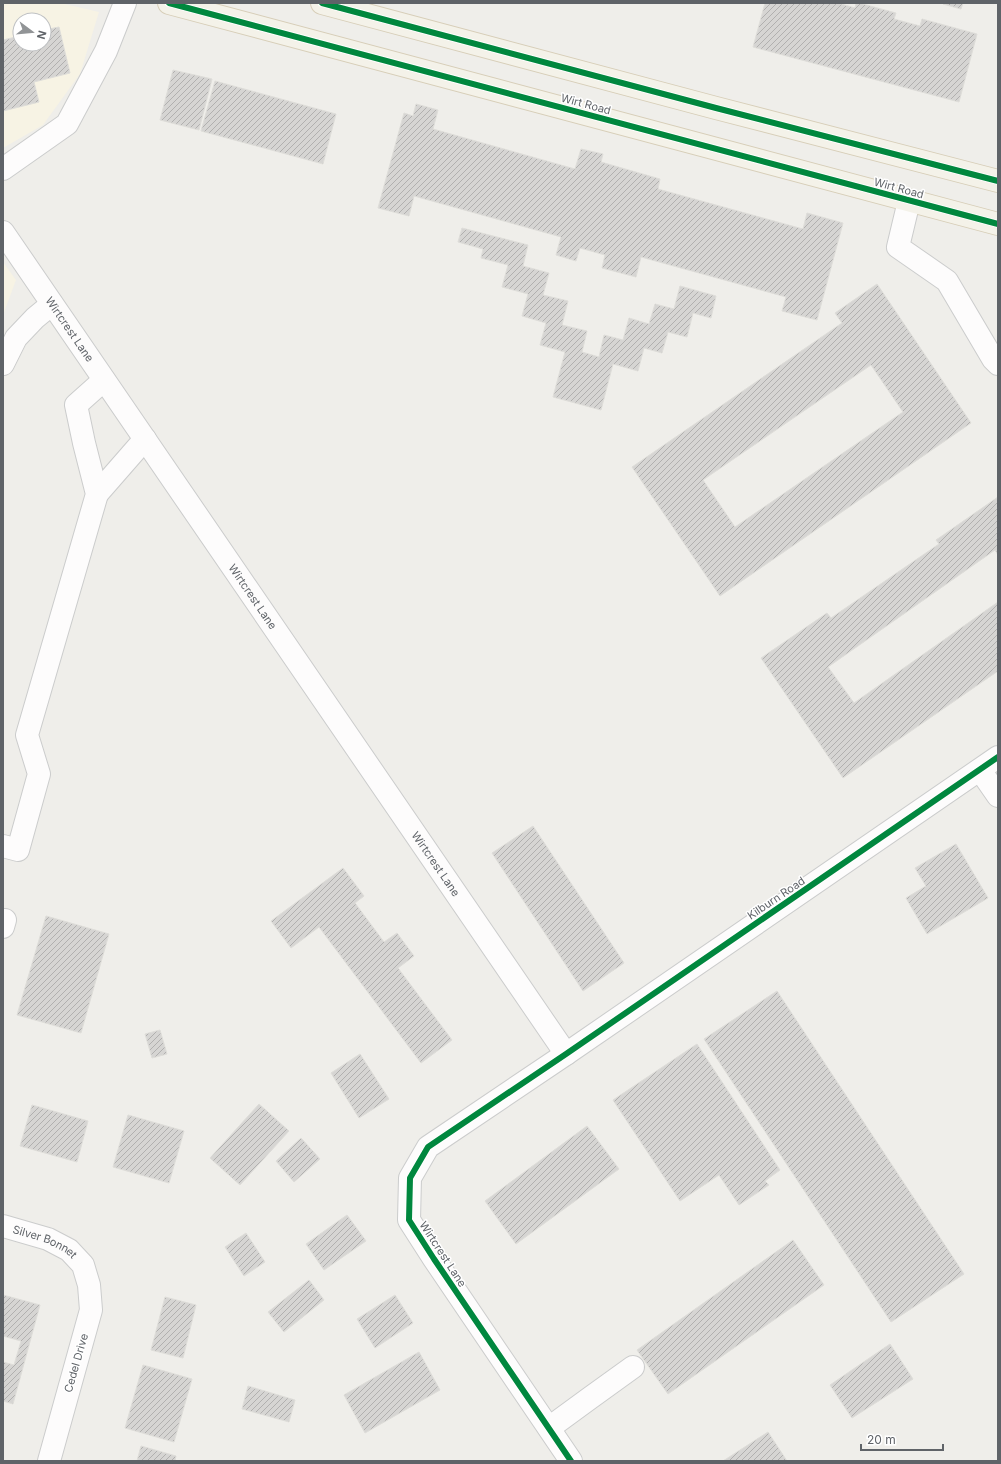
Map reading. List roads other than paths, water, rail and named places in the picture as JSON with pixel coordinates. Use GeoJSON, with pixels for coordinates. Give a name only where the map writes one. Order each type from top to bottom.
{"type":"FeatureCollection","features":[{"type":"Feature","properties":{"kind":"main road","name":"Wirt Road"},"geometry":{"type":"LineString","coordinates":[[169,3],[998,224]]}},
{"type":"Feature","properties":{"kind":"main road"},"geometry":{"type":"LineString","coordinates":[[322,3],[998,181]]}},
{"type":"Feature","properties":{"kind":"street"},"geometry":{"type":"LineString","coordinates":[[3,169],[67,124],[106,51],[125,3]]}},
{"type":"Feature","properties":{"kind":"street"},"geometry":{"type":"LineString","coordinates":[[909,201],[898,247],[947,281],[993,359],[998,364]]}},
{"type":"Feature","properties":{"kind":"street","name":"Wirtcrest Lane"},"geometry":{"type":"LineString","coordinates":[[3,232],[566,1054],[428,1147],[410,1178],[409,1220],[571,1461]]}},
{"type":"Feature","properties":{"kind":"street"},"geometry":{"type":"LineString","coordinates":[[3,364],[16,338],[35,318],[52,304]]}},
{"type":"Feature","properties":{"kind":"street"},"geometry":{"type":"LineString","coordinates":[[97,494],[76,405],[104,380]]}},
{"type":"Feature","properties":{"kind":"street"},"geometry":{"type":"LineString","coordinates":[[3,846],[18,850],[39,774],[27,735],[97,494],[145,439]]}},
{"type":"Feature","properties":{"kind":"street","name":"Kilburn Road"},"geometry":{"type":"LineString","coordinates":[[566,1054],[998,758]]}},
{"type":"Feature","properties":{"kind":"street"},"geometry":{"type":"LineString","coordinates":[[980,770],[998,796]]}},
{"type":"Feature","properties":{"kind":"street"},"geometry":{"type":"LineString","coordinates":[[3,920],[5,920],[3,927]]}},
{"type":"Feature","properties":{"kind":"street","name":"Silver Bonnet"},"geometry":{"type":"LineString","coordinates":[[3,1226],[48,1239],[69,1250],[83,1265]]}},
{"type":"Feature","properties":{"kind":"street","name":"Cedel Drive"},"geometry":{"type":"LineString","coordinates":[[49,1461],[91,1310],[89,1285],[83,1265]]}},
{"type":"Feature","properties":{"kind":"street"},"geometry":{"type":"LineString","coordinates":[[549,1428],[633,1367]]}}]}
